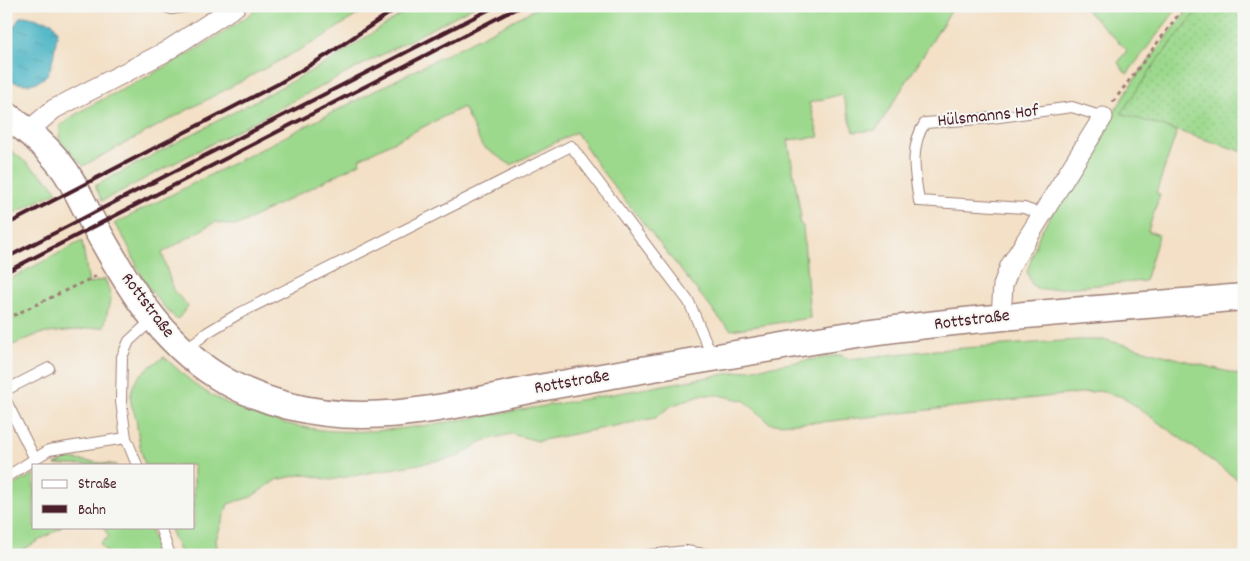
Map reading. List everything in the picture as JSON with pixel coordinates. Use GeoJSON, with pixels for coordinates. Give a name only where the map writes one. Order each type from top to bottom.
{"type":"FeatureCollection","features":[{"type":"Feature","properties":{"kind":"street"},"geometry":{"type":"LineString","coordinates":[[28,130],[54,109],[165,52],[236,6]]}},
{"type":"Feature","properties":{"kind":"street","name":"Rottstraße"},"geometry":{"type":"LineString","coordinates":[[6,115],[28,130],[66,172],[117,266],[152,320],[184,351],[215,375],[260,398],[323,412],[365,415],[462,403],[810,341],[1001,317],[1244,297]]}},
{"type":"Feature","properties":{"kind":"street"},"geometry":{"type":"LineString","coordinates":[[1001,317],[1003,285],[1010,266],[1103,117]]}},
{"type":"Feature","properties":{"kind":"lane"},"geometry":{"type":"LineString","coordinates":[[162,6],[172,9],[189,6]]}},
{"type":"Feature","properties":{"kind":"lane","name":"Hülsmanns Hof"},"geometry":{"type":"LineString","coordinates":[[1041,214],[1024,208],[919,201],[914,163],[917,134],[925,123],[992,118],[1072,107],[1103,117]]}},
{"type":"Feature","properties":{"kind":"lane"},"geometry":{"type":"LineString","coordinates":[[184,351],[208,332],[238,314],[571,146],[689,302],[713,358]]}},
{"type":"Feature","properties":{"kind":"lane"},"geometry":{"type":"LineString","coordinates":[[137,464],[126,438],[122,402],[122,357],[130,341],[152,320]]}},
{"type":"Feature","properties":{"kind":"lane"},"geometry":{"type":"LineString","coordinates":[[6,390],[50,368]]}},
{"type":"Feature","properties":{"kind":"lane"},"geometry":{"type":"LineString","coordinates":[[6,401],[9,413],[36,459]]}},
{"type":"Feature","properties":{"kind":"lane"},"geometry":{"type":"LineString","coordinates":[[6,477],[49,450],[126,438]]}},
{"type":"Feature","properties":{"kind":"lane"},"geometry":{"type":"LineString","coordinates":[[160,528],[170,555]]}},
{"type":"Feature","properties":{"kind":"lane"},"geometry":{"type":"LineString","coordinates":[[648,555],[686,551],[710,555]]}},
{"type":"Feature","properties":{"kind":"path"},"geometry":{"type":"LineString","coordinates":[[1103,117],[1130,77],[1185,6]]}},
{"type":"Feature","properties":{"kind":"path"},"geometry":{"type":"LineString","coordinates":[[6,319],[117,266]]}},
{"type":"Feature","properties":{"kind":"green space"},"geometry":{"type":"Polygon","coordinates":[[[261,6],[371,6],[318,40],[83,166],[59,140],[60,126],[91,105],[191,52],[234,26],[261,6]]]}},
{"type":"Feature","properties":{"kind":"green space"},"geometry":{"type":"Polygon","coordinates":[[[414,6],[475,6],[102,201],[95,186],[328,62],[414,6]]]}},
{"type":"Feature","properties":{"kind":"green space"},"geometry":{"type":"Polygon","coordinates":[[[541,6],[954,6],[876,130],[854,132],[842,94],[809,103],[819,137],[788,140],[801,217],[799,217],[800,224],[803,226],[810,318],[731,330],[719,318],[601,170],[576,132],[511,165],[482,146],[463,107],[359,159],[360,163],[236,226],[215,222],[162,253],[173,290],[188,306],[177,320],[162,305],[141,275],[126,243],[114,224],[541,6]]]}},
{"type":"Feature","properties":{"kind":"green space"},"geometry":{"type":"Polygon","coordinates":[[[1082,6],[1179,6],[1127,74],[1118,63],[1127,50],[1082,6]]]}},
{"type":"Feature","properties":{"kind":"green space"},"geometry":{"type":"Polygon","coordinates":[[[1191,6],[1201,6],[1154,65],[1122,113],[1177,131],[1156,193],[1160,194],[1148,231],[1159,235],[1145,281],[1040,290],[1032,285],[1027,272],[1040,233],[1134,80],[1191,6]]]}},
{"type":"Feature","properties":{"kind":"green space"},"geometry":{"type":"Polygon","coordinates":[[[1201,6],[1244,6],[1244,152],[1121,113],[1154,65],[1201,6]]]}},
{"type":"Feature","properties":{"kind":"green space"},"geometry":{"type":"Polygon","coordinates":[[[6,138],[10,143],[8,148],[51,183],[57,192],[6,217],[6,138]]]}},
{"type":"Feature","properties":{"kind":"green space"},"geometry":{"type":"Polygon","coordinates":[[[82,241],[89,284],[105,279],[111,296],[104,327],[39,334],[6,348],[6,281],[82,241]]]}},
{"type":"Feature","properties":{"kind":"green space"},"geometry":{"type":"Polygon","coordinates":[[[1077,340],[1106,340],[1244,376],[1244,484],[1123,397],[1099,391],[822,422],[771,424],[745,401],[719,395],[700,395],[671,406],[655,418],[538,441],[511,434],[483,441],[457,457],[330,480],[304,474],[276,480],[251,497],[228,504],[216,540],[218,555],[181,555],[169,528],[195,528],[195,464],[145,464],[139,442],[136,418],[131,403],[132,388],[136,381],[145,370],[164,357],[202,389],[236,407],[269,419],[319,430],[376,431],[460,420],[841,355],[849,359],[935,350],[1077,340]]]}},
{"type":"Feature","properties":{"kind":"green space"},"geometry":{"type":"Polygon","coordinates":[[[68,459],[109,464],[57,464],[68,459]]]}},
{"type":"Feature","properties":{"kind":"green space"},"geometry":{"type":"Polygon","coordinates":[[[32,475],[32,528],[60,528],[14,555],[6,555],[6,490],[32,475]]]}},
{"type":"Feature","properties":{"kind":"green space"},"geometry":{"type":"Polygon","coordinates":[[[104,528],[149,528],[160,555],[108,555],[100,543],[109,537],[104,528]]]}},
{"type":"Feature","properties":{"kind":"water"},"geometry":{"type":"Polygon","coordinates":[[[25,16],[52,22],[58,31],[48,73],[39,81],[22,84],[6,77],[7,53],[10,38],[16,24],[20,17],[25,16]]]}},
{"type":"Feature","properties":{"kind":"railway"},"geometry":{"type":"LineString","coordinates":[[6,225],[278,84],[327,55],[400,6]]}},
{"type":"Feature","properties":{"kind":"railway"},"geometry":{"type":"LineString","coordinates":[[6,258],[496,6]]}},
{"type":"Feature","properties":{"kind":"railway"},"geometry":{"type":"LineString","coordinates":[[6,272],[521,6]]}}]}
